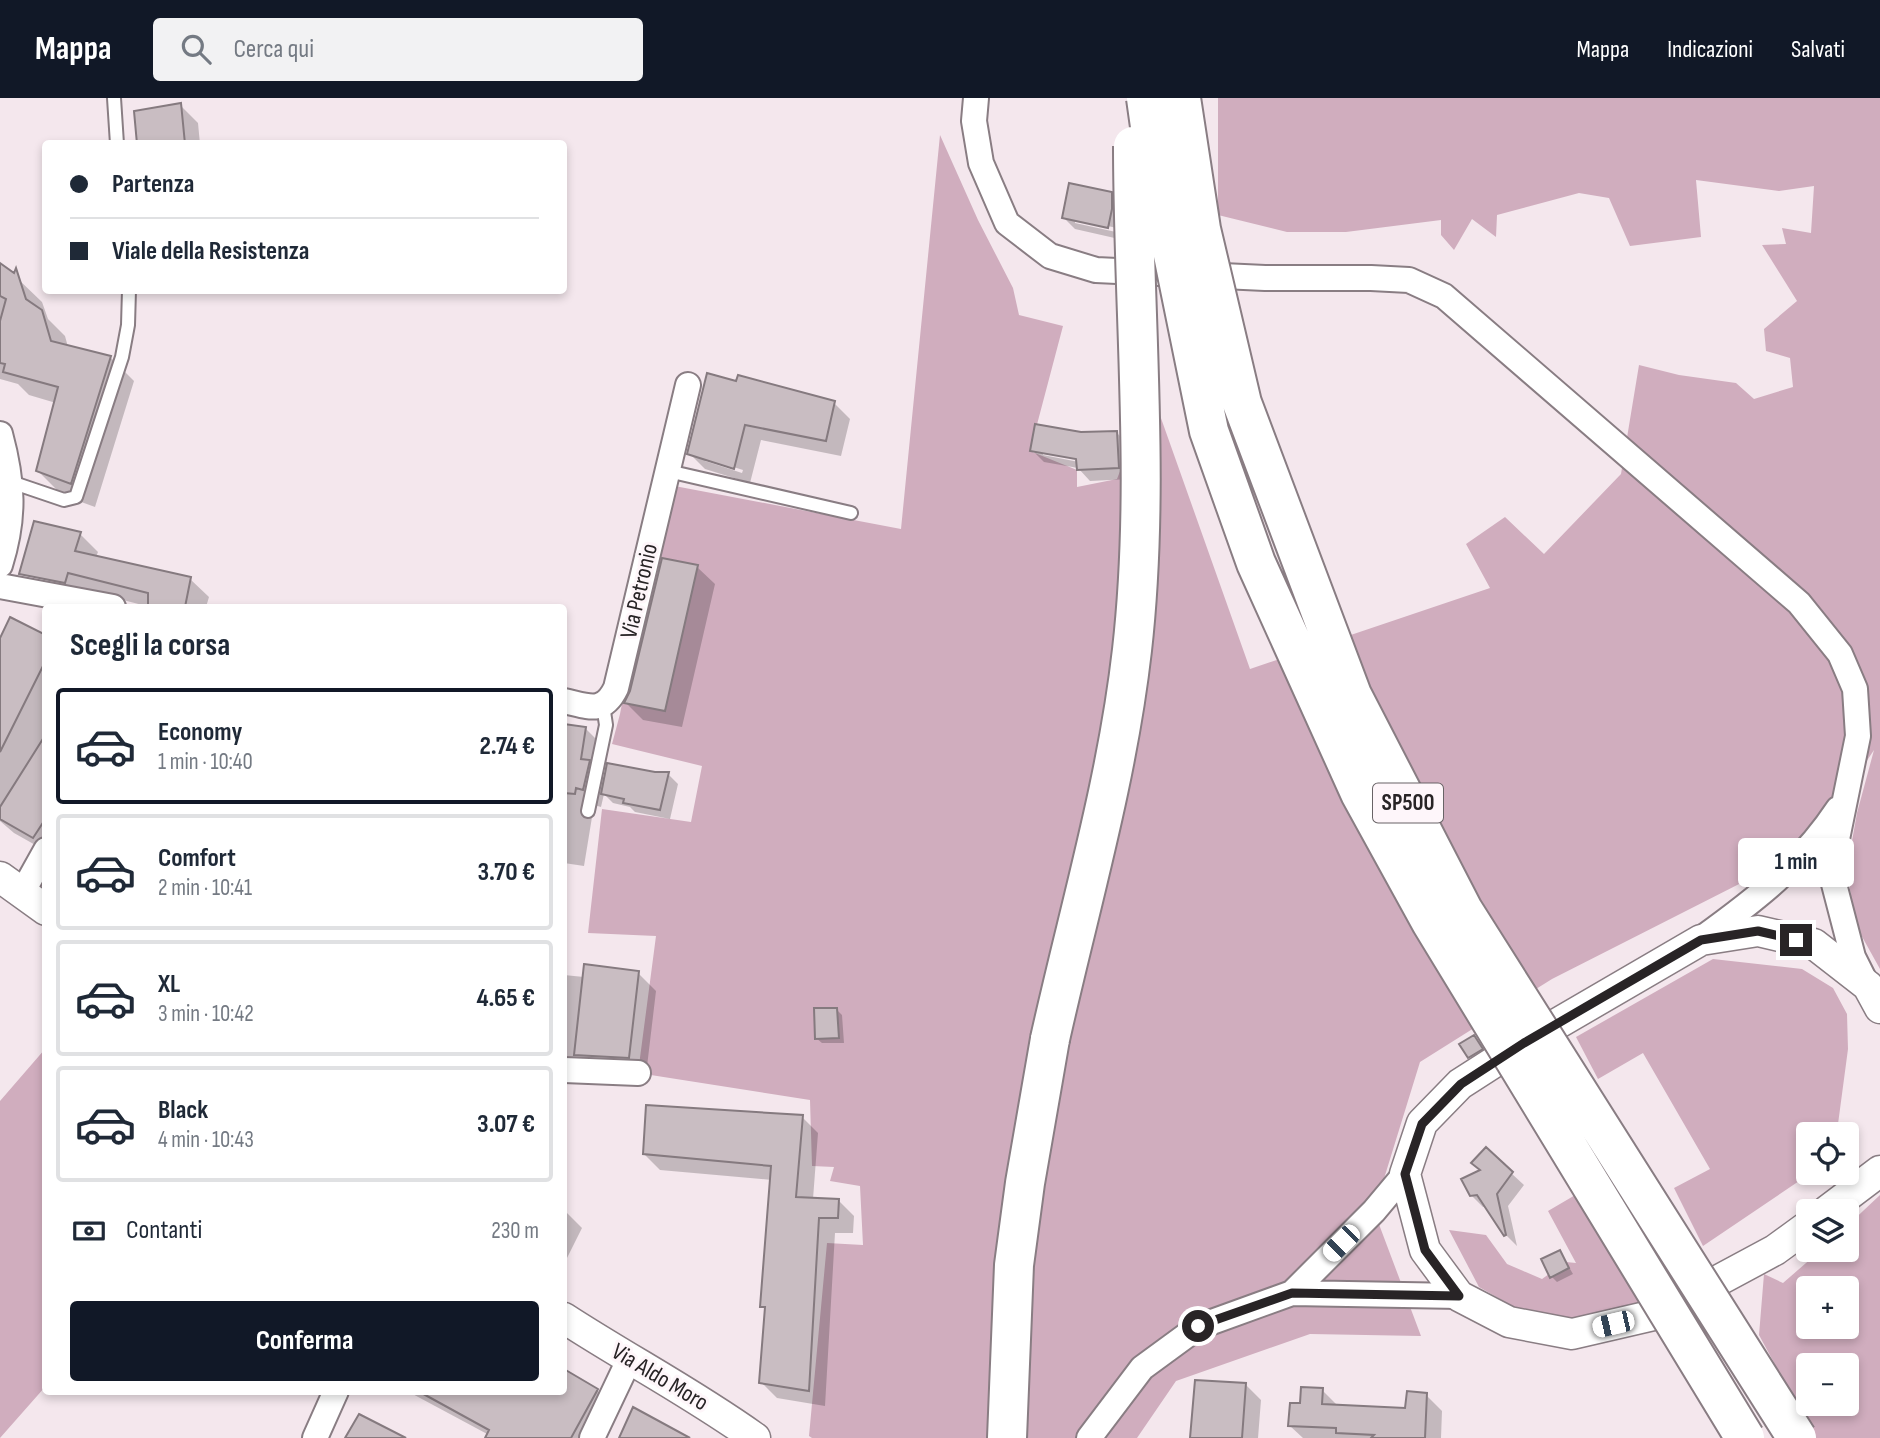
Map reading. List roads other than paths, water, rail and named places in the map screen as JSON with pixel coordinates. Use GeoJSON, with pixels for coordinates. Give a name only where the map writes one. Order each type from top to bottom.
{"type":"FeatureCollection","features":[{"type":"Feature","properties":{"kind":"highway"},"geometry":{"type":"LineString","coordinates":[[1007,1438],[1014,1265],[1033,1131],[1050,1039],[1105,816],[1132,647],[1140,474],[1134,98]]}},
{"type":"Feature","properties":{"kind":"highway","name":"SP500"},"geometry":{"type":"LineString","coordinates":[[1146,98],[1157,176],[1209,431],[1255,563],[1360,793],[1431,922],[1745,1438]]}},
{"type":"Feature","properties":{"kind":"highway","name":"SP500"},"geometry":{"type":"LineString","coordinates":[[1181,98],[1201,229],[1242,403],[1352,695],[1463,910],[1797,1438]]}},
{"type":"Feature","properties":{"kind":"street"},"geometry":{"type":"LineString","coordinates":[[976,98],[974,121],[981,163],[1007,223],[1050,256],[1096,270],[1265,278],[1409,280],[1444,296],[1799,603],[1840,654],[1855,689],[1858,737],[1837,839],[1834,884],[1853,957],[1874,997]]}},
{"type":"Feature","properties":{"kind":"street","name":"Via Petronio"},"geometry":{"type":"LineString","coordinates":[[603,705],[611,699],[616,688],[688,385]]}},
{"type":"Feature","properties":{"kind":"street"},"geometry":{"type":"LineString","coordinates":[[0,434],[10,482],[12,514],[0,565]]}},
{"type":"Feature","properties":{"kind":"street"},"geometry":{"type":"LineString","coordinates":[[0,586],[97,604]]}},
{"type":"Feature","properties":{"kind":"street"},"geometry":{"type":"LineString","coordinates":[[567,702],[595,707],[603,705]]}},
{"type":"Feature","properties":{"kind":"street"},"geometry":{"type":"LineString","coordinates":[[1292,1293],[1374,1210],[1405,1174],[1422,1124],[1461,1084],[1524,1043],[1701,940],[1758,898],[1790,870],[1821,835],[1847,796]]}},
{"type":"Feature","properties":{"kind":"street"},"geometry":{"type":"LineString","coordinates":[[23,893],[42,857]]}},
{"type":"Feature","properties":{"kind":"street"},"geometry":{"type":"LineString","coordinates":[[1701,940],[1758,931],[1814,944],[1874,997]]}},
{"type":"Feature","properties":{"kind":"street"},"geometry":{"type":"LineString","coordinates":[[567,1070],[638,1073]]}},
{"type":"Feature","properties":{"kind":"street"},"geometry":{"type":"LineString","coordinates":[[1843,1199],[1880,1171]]}},
{"type":"Feature","properties":{"kind":"street"},"geometry":{"type":"LineString","coordinates":[[1405,1174],[1425,1250],[1459,1296],[1509,1322],[1572,1334],[1654,1315],[1775,1250],[1796,1235]]}},
{"type":"Feature","properties":{"kind":"street"},"geometry":{"type":"LineString","coordinates":[[1089,1438],[1142,1368],[1198,1326],[1292,1293],[1459,1296]]}},
{"type":"Feature","properties":{"kind":"street","name":"Via Aldo Moro"},"geometry":{"type":"LineString","coordinates":[[567,1320],[629,1360],[719,1412],[755,1438]]}},
{"type":"Feature","properties":{"kind":"street"},"geometry":{"type":"LineString","coordinates":[[592,1438],[629,1360]]}},
{"type":"Feature","properties":{"kind":"street"},"geometry":{"type":"LineString","coordinates":[[315,1438],[334,1395]]}},
{"type":"Feature","properties":{"kind":"lane"},"geometry":{"type":"LineString","coordinates":[[114,98],[117,140]]}},
{"type":"Feature","properties":{"kind":"lane"},"geometry":{"type":"LineString","coordinates":[[10,482],[64,500],[76,497],[122,357],[128,325],[129,294]]}},
{"type":"Feature","properties":{"kind":"lane"},"geometry":{"type":"LineString","coordinates":[[668,471],[851,513]]}},
{"type":"Feature","properties":{"kind":"lane","name":"Via Petronio"},"geometry":{"type":"LineString","coordinates":[[588,811],[606,725],[603,705]]}}]}
